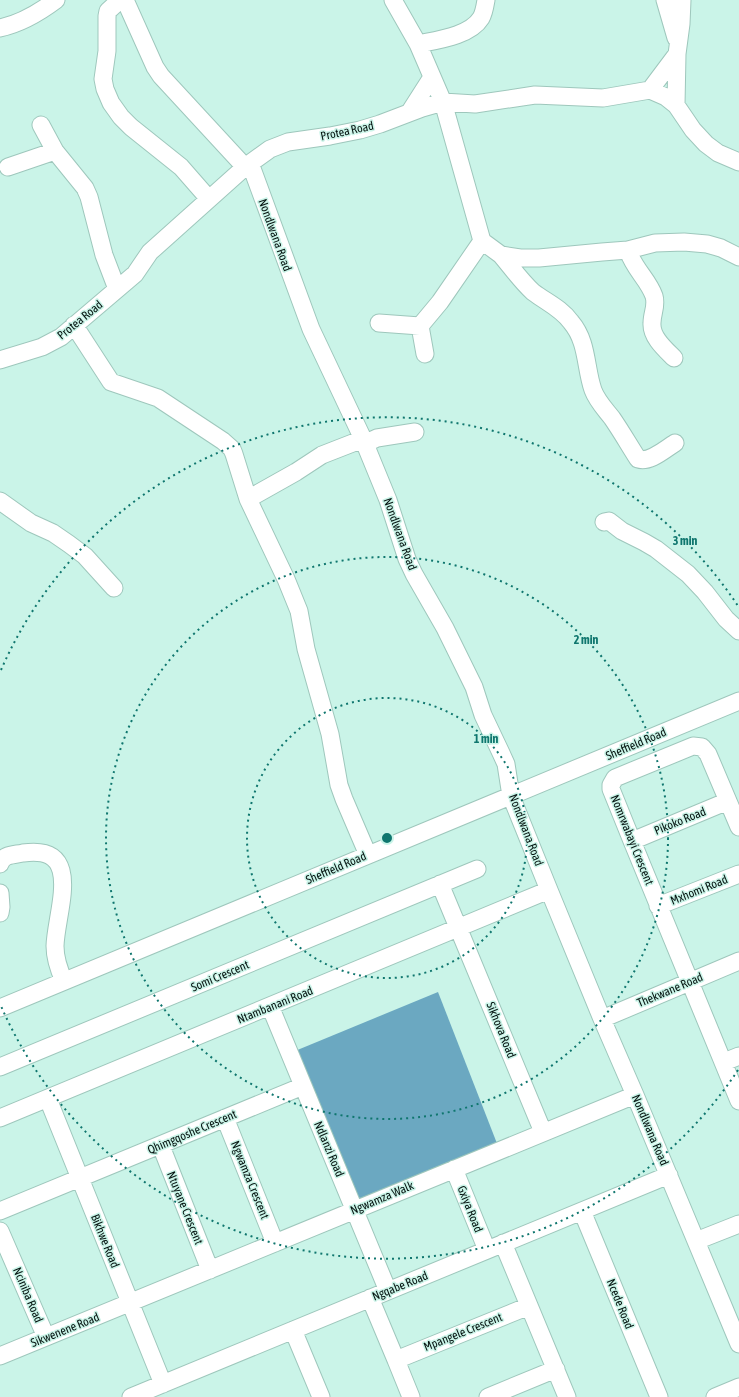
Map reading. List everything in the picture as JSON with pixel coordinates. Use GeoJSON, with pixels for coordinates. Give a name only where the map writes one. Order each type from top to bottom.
{"type":"FeatureCollection","features":[{"type":"Feature","properties":{"kind":"street"},"geometry":{"type":"LineString","coordinates":[[0,28],[33,15],[56,0]]}},
{"type":"Feature","properties":{"kind":"street"},"geometry":{"type":"LineString","coordinates":[[120,0],[106,16],[107,51],[103,79],[105,89],[111,103],[131,127],[181,167],[209,199]]}},
{"type":"Feature","properties":{"kind":"street"},"geometry":{"type":"LineString","coordinates":[[125,0],[155,67],[161,76],[247,165]]}},
{"type":"Feature","properties":{"kind":"street"},"geometry":{"type":"LineString","coordinates":[[393,0],[418,44],[442,102],[482,241],[501,255],[532,291],[563,312],[572,322],[582,341],[589,376],[595,395],[638,459],[645,460],[652,457],[675,443]]}},
{"type":"Feature","properties":{"kind":"street"},"geometry":{"type":"LineString","coordinates":[[418,44],[458,34],[472,28],[482,18],[486,0]]}},
{"type":"Feature","properties":{"kind":"street"},"geometry":{"type":"LineString","coordinates":[[665,0],[678,50],[650,90],[666,97],[676,105],[693,130],[706,144],[718,153],[739,162]]}},
{"type":"Feature","properties":{"kind":"street"},"geometry":{"type":"LineString","coordinates":[[676,105],[682,0]]}},
{"type":"Feature","properties":{"kind":"street"},"geometry":{"type":"LineString","coordinates":[[409,113],[432,77]]}},
{"type":"Feature","properties":{"kind":"street","name":"Protea Road"},"geometry":{"type":"LineString","coordinates":[[0,360],[47,344],[61,337],[135,274],[150,252],[247,165],[270,148],[283,143],[360,130],[442,102],[475,104],[535,95],[603,98],[650,90]]}},
{"type":"Feature","properties":{"kind":"street"},"geometry":{"type":"LineString","coordinates":[[41,125],[55,151],[85,188],[89,197],[104,255],[117,289]]}},
{"type":"Feature","properties":{"kind":"street"},"geometry":{"type":"LineString","coordinates":[[8,167],[55,151]]}},
{"type":"Feature","properties":{"kind":"street","name":"Nondlwana Road"},"geometry":{"type":"LineString","coordinates":[[247,165],[311,329],[364,442],[388,500],[407,559],[445,628],[474,687],[483,715],[504,759],[512,796],[549,890],[739,1344]]}},
{"type":"Feature","properties":{"kind":"street"},"geometry":{"type":"LineString","coordinates":[[425,354],[420,326],[440,302],[482,241]]}},
{"type":"Feature","properties":{"kind":"street"},"geometry":{"type":"LineString","coordinates":[[501,255],[539,258],[628,250],[655,243],[684,242],[707,244],[721,248],[739,257]]}},
{"type":"Feature","properties":{"kind":"street"},"geometry":{"type":"LineString","coordinates":[[628,250],[632,262],[648,284],[654,296],[655,309],[652,330],[656,338],[674,358]]}},
{"type":"Feature","properties":{"kind":"street"},"geometry":{"type":"LineString","coordinates":[[379,323],[420,326]]}},
{"type":"Feature","properties":{"kind":"street"},"geometry":{"type":"LineString","coordinates":[[74,325],[111,382],[158,398],[187,416],[228,445],[234,454],[248,499],[280,566],[299,611],[306,649],[330,734],[339,785],[368,855]]}},
{"type":"Feature","properties":{"kind":"street"},"geometry":{"type":"LineString","coordinates":[[248,499],[322,455],[377,438],[415,432]]}},
{"type":"Feature","properties":{"kind":"street"},"geometry":{"type":"LineString","coordinates":[[0,501],[31,523],[53,533],[85,556],[114,588]]}},
{"type":"Feature","properties":{"kind":"street"},"geometry":{"type":"LineString","coordinates":[[604,522],[609,521],[622,531],[644,542],[671,559],[705,592],[726,620],[739,631]]}},
{"type":"Feature","properties":{"kind":"street","name":"Sheffield Road"},"geometry":{"type":"LineString","coordinates":[[0,1008],[512,796],[739,700]]}},
{"type":"Feature","properties":{"kind":"street","name":"Nomrwabayi Crescent"},"geometry":{"type":"LineString","coordinates":[[739,827],[708,754],[702,747],[693,746],[615,778],[612,781],[612,789],[689,982],[731,1059],[739,1101]]}},
{"type":"Feature","properties":{"kind":"street","name":"Pikoko Road"},"geometry":{"type":"LineString","coordinates":[[632,841],[728,801]]}},
{"type":"Feature","properties":{"kind":"street"},"geometry":{"type":"LineString","coordinates":[[0,864],[1,860],[6,856],[36,851],[49,854],[59,864],[63,880],[55,946],[59,971],[64,981]]}},
{"type":"Feature","properties":{"kind":"street","name":"Somi Crescent"},"geometry":{"type":"LineString","coordinates":[[0,1067],[477,869]]}},
{"type":"Feature","properties":{"kind":"street","name":"Mxhomi Road"},"geometry":{"type":"LineString","coordinates":[[658,906],[739,874]]}},
{"type":"Feature","properties":{"kind":"street"},"geometry":{"type":"LineString","coordinates":[[440,884],[459,928]]}},
{"type":"Feature","properties":{"kind":"street","name":"Ntambanani Road"},"geometry":{"type":"LineString","coordinates":[[0,1118],[549,890]]}},
{"type":"Feature","properties":{"kind":"street"},"geometry":{"type":"LineString","coordinates":[[0,893],[0,913]]}},
{"type":"Feature","properties":{"kind":"street","name":"Sikhova Road"},"geometry":{"type":"LineString","coordinates":[[459,928],[543,1132]]}},
{"type":"Feature","properties":{"kind":"street","name":"Thekwane Road"},"geometry":{"type":"LineString","coordinates":[[602,1019],[739,961]]}},
{"type":"Feature","properties":{"kind":"street","name":"Ndlanzi Road"},"geometry":{"type":"LineString","coordinates":[[270,1006],[388,1291]]}},
{"type":"Feature","properties":{"kind":"street","name":"Qhimgqoshe Crescent"},"geometry":{"type":"LineString","coordinates":[[0,1211],[79,1177],[161,1146],[303,1086]]}},
{"type":"Feature","properties":{"kind":"street","name":"Ngwamza Walk"},"geometry":{"type":"LineString","coordinates":[[130,1303],[635,1095]]}},
{"type":"Feature","properties":{"kind":"street","name":"Bikhwe Road"},"geometry":{"type":"LineString","coordinates":[[48,1099],[163,1384]]}},
{"type":"Feature","properties":{"kind":"street","name":"Ngwamza Crescent"},"geometry":{"type":"LineString","coordinates":[[225,1118],[275,1243]]}},
{"type":"Feature","properties":{"kind":"street","name":"Ntuyane Crescent"},"geometry":{"type":"LineString","coordinates":[[161,1146],[210,1270]]}},
{"type":"Feature","properties":{"kind":"street","name":"Gxiya Road"},"geometry":{"type":"LineString","coordinates":[[454,1169],[487,1250]]}},
{"type":"Feature","properties":{"kind":"street","name":"Ngqabe Road"},"geometry":{"type":"LineString","coordinates":[[131,1397],[668,1175]]}},
{"type":"Feature","properties":{"kind":"street","name":"Ncede Road"},"geometry":{"type":"LineString","coordinates":[[582,1211],[658,1397]]}},
{"type":"Feature","properties":{"kind":"street"},"geometry":{"type":"LineString","coordinates":[[696,1241],[739,1224]]}},
{"type":"Feature","properties":{"kind":"street","name":"Nciniba Road"},"geometry":{"type":"LineString","coordinates":[[0,1231],[46,1337]]}},
{"type":"Feature","properties":{"kind":"street"},"geometry":{"type":"LineString","coordinates":[[503,1244],[567,1397]]}},
{"type":"Feature","properties":{"kind":"street"},"geometry":{"type":"LineString","coordinates":[[370,1298],[412,1397]]}},
{"type":"Feature","properties":{"kind":"street","name":"Sikwenene Road"},"geometry":{"type":"LineString","coordinates":[[0,1356],[130,1303]]}},
{"type":"Feature","properties":{"kind":"street","name":"Mpangele Crescent"},"geometry":{"type":"LineString","coordinates":[[396,1360],[529,1306]]}},
{"type":"Feature","properties":{"kind":"street"},"geometry":{"type":"LineString","coordinates":[[293,1330],[321,1397]]}},
{"type":"Feature","properties":{"kind":"street"},"geometry":{"type":"LineString","coordinates":[[488,1397],[556,1369]]}},
{"type":"Feature","properties":{"kind":"street"},"geometry":{"type":"LineString","coordinates":[[715,1397],[739,1387]]}},
{"type":"Feature","properties":{"kind":"water"},"geometry":{"type":"Polygon","coordinates":[[[438,992],[498,1146],[366,1201],[355,1197],[295,1051],[438,992]]]}}]}
